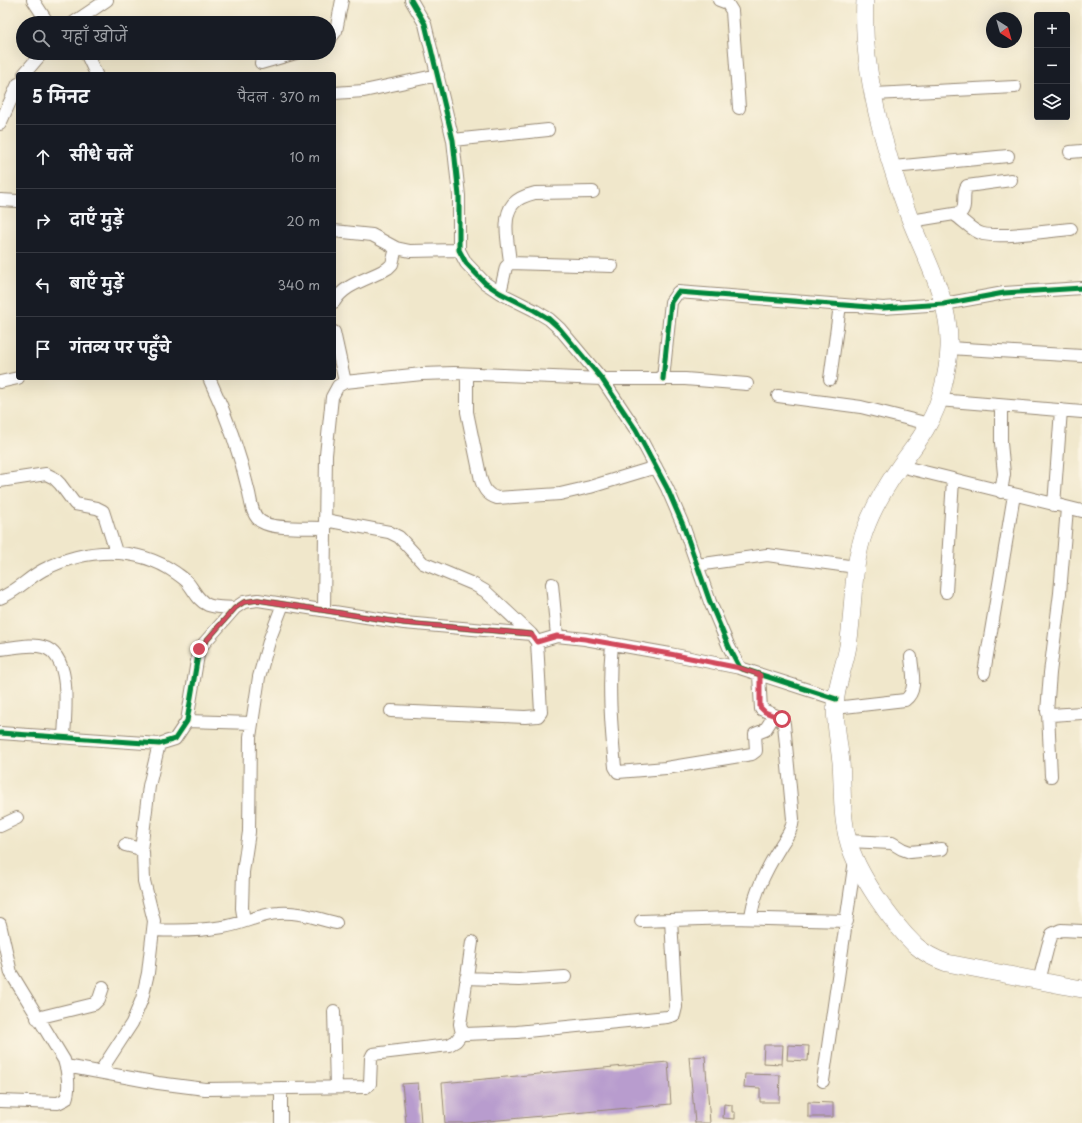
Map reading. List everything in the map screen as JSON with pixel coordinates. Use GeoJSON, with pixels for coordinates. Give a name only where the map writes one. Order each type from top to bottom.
{"type":"FeatureCollection","features":[{"type":"Feature","properties":{"kind":"main road"},"geometry":{"type":"LineString","coordinates":[[865,0],[866,52],[874,94],[893,168],[911,221],[933,273],[944,304],[949,328],[949,348],[943,385],[929,424],[900,466],[871,516],[864,533],[856,568],[849,640],[835,704],[844,818],[848,841],[855,860],[898,927],[916,946],[932,958],[947,963],[1082,989]]}},
{"type":"Feature","properties":{"kind":"street"},"geometry":{"type":"LineString","coordinates":[[33,0],[43,16]]}},
{"type":"Feature","properties":{"kind":"street"},"geometry":{"type":"LineString","coordinates":[[83,16],[107,0]]}},
{"type":"Feature","properties":{"kind":"street"},"geometry":{"type":"LineString","coordinates":[[336,31],[342,0]]}},
{"type":"Feature","properties":{"kind":"street"},"geometry":{"type":"LineString","coordinates":[[411,0],[426,24],[453,140],[459,196],[459,250],[466,263],[475,274],[500,293],[549,319],[602,379],[636,430],[656,467],[683,525],[710,602],[729,647],[740,668]]}},
{"type":"Feature","properties":{"kind":"street"},"geometry":{"type":"LineString","coordinates":[[719,0],[727,3],[732,11],[739,108]]}},
{"type":"Feature","properties":{"kind":"street"},"geometry":{"type":"LineString","coordinates":[[26,72],[36,60]]}},
{"type":"Feature","properties":{"kind":"street"},"geometry":{"type":"LineString","coordinates":[[89,60],[95,72]]}},
{"type":"Feature","properties":{"kind":"street"},"geometry":{"type":"LineString","coordinates":[[260,64],[273,60]]}},
{"type":"Feature","properties":{"kind":"street"},"geometry":{"type":"LineString","coordinates":[[336,93],[364,90],[438,75]]}},
{"type":"Feature","properties":{"kind":"street"},"geometry":{"type":"LineString","coordinates":[[874,94],[1015,87]]}},
{"type":"Feature","properties":{"kind":"street"},"geometry":{"type":"LineString","coordinates":[[0,124],[16,88]]}},
{"type":"Feature","properties":{"kind":"street"},"geometry":{"type":"LineString","coordinates":[[453,140],[548,130]]}},
{"type":"Feature","properties":{"kind":"street"},"geometry":{"type":"LineString","coordinates":[[893,168],[1008,156]]}},
{"type":"Feature","properties":{"kind":"street"},"geometry":{"type":"LineString","coordinates":[[911,221],[955,214],[963,211],[965,190],[967,186],[1010,180]]}},
{"type":"Feature","properties":{"kind":"street"},"geometry":{"type":"LineString","coordinates":[[500,293],[506,267],[510,263],[507,220],[513,204],[535,193],[593,192]]}},
{"type":"Feature","properties":{"kind":"street"},"geometry":{"type":"LineString","coordinates":[[0,200],[16,201]]}},
{"type":"Feature","properties":{"kind":"street"},"geometry":{"type":"LineString","coordinates":[[955,214],[976,231],[983,234],[1071,229]]}},
{"type":"Feature","properties":{"kind":"street"},"geometry":{"type":"LineString","coordinates":[[336,231],[372,235],[396,248],[410,251],[459,250]]}},
{"type":"Feature","properties":{"kind":"street"},"geometry":{"type":"LineString","coordinates":[[336,300],[352,285],[388,268],[392,264],[396,248]]}},
{"type":"Feature","properties":{"kind":"street"},"geometry":{"type":"LineString","coordinates":[[510,263],[612,266]]}},
{"type":"Feature","properties":{"kind":"street"},"geometry":{"type":"LineString","coordinates":[[663,379],[671,302],[678,292],[883,308],[944,304],[1004,293],[1082,288]]}},
{"type":"Feature","properties":{"kind":"street"},"geometry":{"type":"LineString","coordinates":[[830,379],[840,305]]}},
{"type":"Feature","properties":{"kind":"street"},"geometry":{"type":"LineString","coordinates":[[336,341],[345,382]]}},
{"type":"Feature","properties":{"kind":"street"},"geometry":{"type":"LineString","coordinates":[[949,348],[1082,356]]}},
{"type":"Feature","properties":{"kind":"street"},"geometry":{"type":"LineString","coordinates":[[324,610],[326,455],[332,397],[338,386],[345,382],[422,374],[467,374],[602,379],[663,379],[747,384]]}},
{"type":"Feature","properties":{"kind":"street"},"geometry":{"type":"LineString","coordinates":[[467,374],[467,412],[481,480],[485,490],[491,496],[497,498],[560,494],[597,485],[656,467]]}},
{"type":"Feature","properties":{"kind":"street"},"geometry":{"type":"LineString","coordinates":[[0,382],[16,378]]}},
{"type":"Feature","properties":{"kind":"street"},"geometry":{"type":"LineString","coordinates":[[210,380],[220,401]]}},
{"type":"Feature","properties":{"kind":"street"},"geometry":{"type":"LineString","coordinates":[[214,380],[243,469],[253,510],[257,519],[262,523],[274,526],[325,524],[389,532],[399,537],[424,563],[474,584],[485,591],[534,638],[541,712],[538,716],[525,718],[391,711]]}},
{"type":"Feature","properties":{"kind":"street"},"geometry":{"type":"LineString","coordinates":[[778,396],[861,407],[929,424]]}},
{"type":"Feature","properties":{"kind":"street"},"geometry":{"type":"LineString","coordinates":[[938,400],[1002,407],[1082,412]]}},
{"type":"Feature","properties":{"kind":"street"},"geometry":{"type":"LineString","coordinates":[[1001,492],[1004,474],[1001,443],[1002,407]]}},
{"type":"Feature","properties":{"kind":"street"},"geometry":{"type":"LineString","coordinates":[[1054,505],[1061,410]]}},
{"type":"Feature","properties":{"kind":"street"},"geometry":{"type":"LineString","coordinates":[[900,466],[1082,512]]}},
{"type":"Feature","properties":{"kind":"street"},"geometry":{"type":"LineString","coordinates":[[0,481],[46,474],[54,478],[76,504],[97,508],[103,511],[116,552]]}},
{"type":"Feature","properties":{"kind":"street"},"geometry":{"type":"LineString","coordinates":[[946,592],[953,480]]}},
{"type":"Feature","properties":{"kind":"street"},"geometry":{"type":"LineString","coordinates":[[984,673],[1014,495]]}},
{"type":"Feature","properties":{"kind":"street"},"geometry":{"type":"LineString","coordinates":[[1051,776],[1048,714],[1050,674],[1060,594],[1067,508]]}},
{"type":"Feature","properties":{"kind":"street"},"geometry":{"type":"LineString","coordinates":[[0,598],[44,570],[92,554],[116,552],[153,560],[164,565],[187,582],[198,598],[208,606],[235,608]]}},
{"type":"Feature","properties":{"kind":"street"},"geometry":{"type":"LineString","coordinates":[[697,565],[767,555],[796,558],[856,568]]}},
{"type":"Feature","properties":{"kind":"street"},"geometry":{"type":"LineString","coordinates":[[552,584],[557,636]]}},
{"type":"Feature","properties":{"kind":"street"},"geometry":{"type":"LineString","coordinates":[[0,733],[64,736],[159,744],[167,743],[175,739],[187,721],[199,649],[235,608],[244,602],[258,600],[404,623],[534,638],[557,636],[612,644],[740,668],[835,704],[905,700],[911,695],[913,685],[911,657]]}},
{"type":"Feature","properties":{"kind":"street"},"geometry":{"type":"LineString","coordinates":[[244,921],[242,908],[243,872],[249,832],[250,737],[259,677],[270,638],[283,604]]}},
{"type":"Feature","properties":{"kind":"street"},"geometry":{"type":"LineString","coordinates":[[612,644],[609,674],[610,718],[615,768],[618,772],[666,768],[752,754],[756,751],[755,734],[764,731],[774,716]]}},
{"type":"Feature","properties":{"kind":"street"},"geometry":{"type":"LineString","coordinates":[[0,649],[43,647],[55,653],[63,669],[66,694],[64,736]]}},
{"type":"Feature","properties":{"kind":"street"},"geometry":{"type":"LineString","coordinates":[[751,918],[754,898],[792,826],[784,724],[782,719],[765,712],[760,707],[760,675]]}},
{"type":"Feature","properties":{"kind":"street"},"geometry":{"type":"LineString","coordinates":[[1048,714],[1082,713]]}},
{"type":"Feature","properties":{"kind":"street"},"geometry":{"type":"LineString","coordinates":[[187,721],[252,723]]}},
{"type":"Feature","properties":{"kind":"street"},"geometry":{"type":"LineString","coordinates":[[100,1072],[132,1023],[142,999],[148,973],[154,921],[144,881],[143,852],[141,850],[149,786],[159,744]]}},
{"type":"Feature","properties":{"kind":"street"},"geometry":{"type":"LineString","coordinates":[[0,826],[17,818]]}},
{"type":"Feature","properties":{"kind":"street"},"geometry":{"type":"LineString","coordinates":[[848,841],[892,843],[902,850],[910,852],[942,849]]}},
{"type":"Feature","properties":{"kind":"street"},"geometry":{"type":"LineString","coordinates":[[125,845],[141,850]]}},
{"type":"Feature","properties":{"kind":"street"},"geometry":{"type":"LineString","coordinates":[[823,1081],[855,860]]}},
{"type":"Feature","properties":{"kind":"street"},"geometry":{"type":"LineString","coordinates":[[153,930],[208,929],[234,925],[255,917],[281,912],[298,914],[336,923]]}},
{"type":"Feature","properties":{"kind":"street"},"geometry":{"type":"LineString","coordinates":[[641,921],[751,918],[847,921]]}},
{"type":"Feature","properties":{"kind":"street"},"geometry":{"type":"LineString","coordinates":[[463,1032],[472,1034],[517,1032],[672,1016],[676,1007],[671,920]]}},
{"type":"Feature","properties":{"kind":"street"},"geometry":{"type":"LineString","coordinates":[[0,924],[11,973],[66,1066],[68,1090],[67,1097],[62,1102],[0,1101]]}},
{"type":"Feature","properties":{"kind":"street"},"geometry":{"type":"LineString","coordinates":[[1040,981],[1052,934],[1061,930],[1082,930]]}},
{"type":"Feature","properties":{"kind":"street"},"geometry":{"type":"LineString","coordinates":[[463,1032],[460,1024],[472,942]]}},
{"type":"Feature","properties":{"kind":"street"},"geometry":{"type":"LineString","coordinates":[[466,978],[519,980],[565,977]]}},
{"type":"Feature","properties":{"kind":"street"},"geometry":{"type":"LineString","coordinates":[[38,1018],[94,1004],[103,987]]}},
{"type":"Feature","properties":{"kind":"street"},"geometry":{"type":"LineString","coordinates":[[334,1011],[336,1088]]}},
{"type":"Feature","properties":{"kind":"street"},"geometry":{"type":"LineString","coordinates":[[66,1066],[182,1087],[205,1089],[336,1088],[370,1086],[371,1058],[373,1054],[449,1045],[456,1041],[463,1032]]}},
{"type":"Feature","properties":{"kind":"street"},"geometry":{"type":"LineString","coordinates":[[281,1088],[281,1123]]}},
{"type":"Feature","properties":{"kind":"building"},"geometry":{"type":"Polygon","coordinates":[[[764,1045],[783,1045],[782,1064],[763,1063],[764,1045]]]}},
{"type":"Feature","properties":{"kind":"building"},"geometry":{"type":"Polygon","coordinates":[[[788,1045],[809,1046],[808,1061],[787,1060],[788,1045]]]}},
{"type":"Feature","properties":{"kind":"building"},"geometry":{"type":"Polygon","coordinates":[[[705,1056],[710,1123],[695,1123],[689,1057],[705,1056]]]}},
{"type":"Feature","properties":{"kind":"building"},"geometry":{"type":"Polygon","coordinates":[[[668,1062],[671,1104],[467,1123],[445,1123],[442,1083],[668,1062]]]}},
{"type":"Feature","properties":{"kind":"building"},"geometry":{"type":"Polygon","coordinates":[[[745,1074],[780,1075],[779,1102],[760,1102],[760,1088],[744,1087],[745,1074]]]}},
{"type":"Feature","properties":{"kind":"building"},"geometry":{"type":"Polygon","coordinates":[[[418,1083],[421,1123],[406,1123],[402,1084],[418,1083]]]}},
{"type":"Feature","properties":{"kind":"building"},"geometry":{"type":"Polygon","coordinates":[[[808,1102],[833,1103],[833,1117],[808,1117],[808,1102]]]}},
{"type":"Feature","properties":{"kind":"building"},"geometry":{"type":"Polygon","coordinates":[[[724,1104],[732,1105],[732,1112],[735,1112],[735,1119],[723,1118],[724,1104]]]}},
{"type":"Feature","properties":{"kind":"cycle path"},"geometry":{"type":"LineString","coordinates":[[411,0],[425,24],[453,140],[459,196],[459,250],[466,263],[485,283],[500,293],[549,319],[560,329],[602,379],[636,430],[667,488],[683,525],[710,602],[729,647],[740,668],[836,699]]}},
{"type":"Feature","properties":{"kind":"cycle path"},"geometry":{"type":"LineString","coordinates":[[663,379],[671,302],[678,292],[883,308],[944,304],[1004,293],[1082,288]]}},
{"type":"Feature","properties":{"kind":"cycle path"},"geometry":{"type":"LineString","coordinates":[[0,733],[159,744],[175,739],[187,721],[199,649],[235,608],[244,602],[258,600],[404,623],[531,634]]}},
{"type":"Feature","properties":{"kind":"route"},"geometry":{"type":"LineString","coordinates":[[199,649],[235,608],[244,602],[258,600],[404,623],[531,634],[537,642],[557,636],[585,639],[740,668],[760,675],[760,707],[765,712],[782,719]]}}]}
